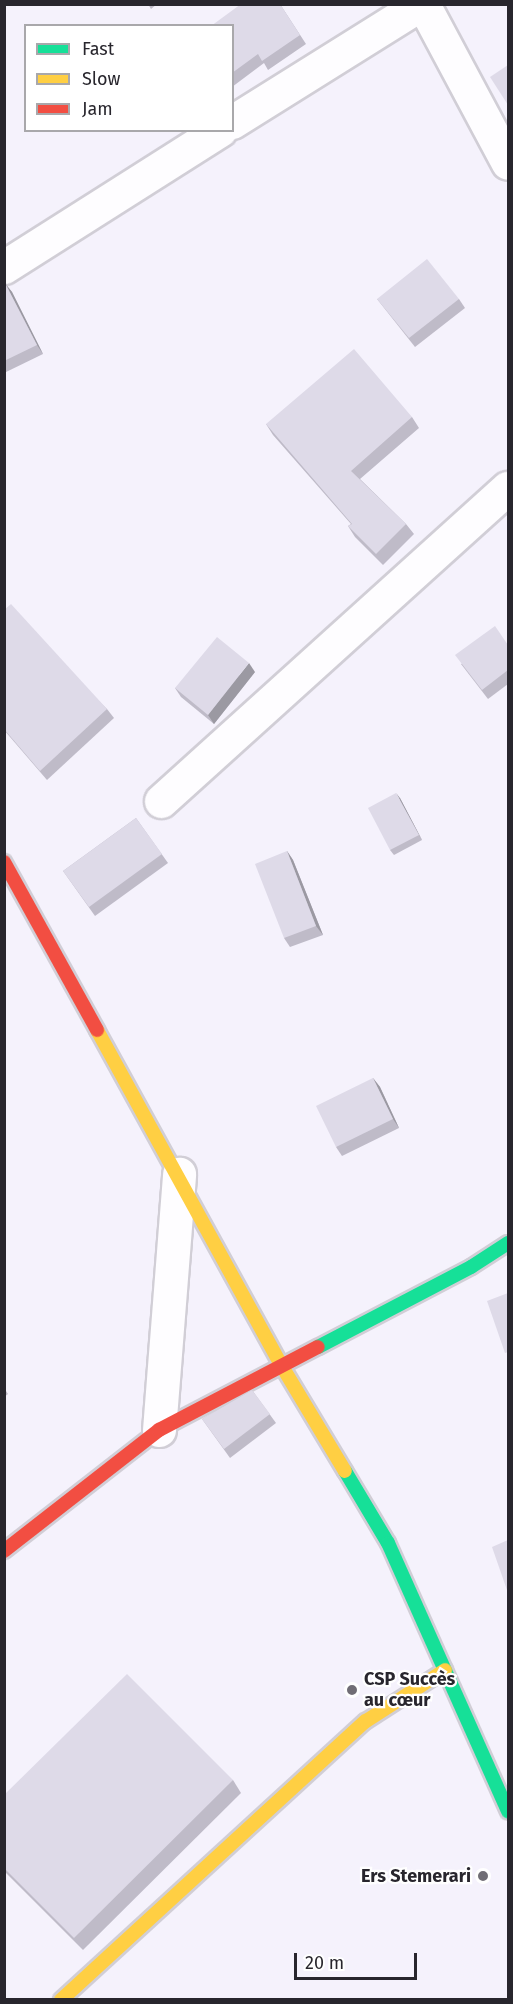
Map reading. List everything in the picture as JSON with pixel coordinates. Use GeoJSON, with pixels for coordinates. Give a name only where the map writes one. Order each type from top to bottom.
{"type":"FeatureCollection","features":[{"type":"Feature","properties":{"kind":"street"},"geometry":{"type":"LineString","coordinates":[[234,121],[422,4],[508,163]]}},
{"type":"Feature","properties":{"kind":"street"},"geometry":{"type":"LineString","coordinates":[[4,267],[217,132]]}},
{"type":"Feature","properties":{"kind":"street"},"geometry":{"type":"LineString","coordinates":[[161,801],[508,488]]}},
{"type":"Feature","properties":{"kind":"street"},"geometry":{"type":"LineString","coordinates":[[4,862],[179,1174],[284,1368],[388,1543],[508,1811]]}},
{"type":"Feature","properties":{"kind":"street"},"geometry":{"type":"LineString","coordinates":[[159,1430],[179,1174]]}},
{"type":"Feature","properties":{"kind":"street"},"geometry":{"type":"LineString","coordinates":[[4,1551],[159,1430],[284,1368],[508,1243]]}},
{"type":"Feature","properties":{"kind":"street"},"geometry":{"type":"LineString","coordinates":[[61,2000],[366,1720],[445,1670]]}},
{"type":"Feature","properties":{"kind":"building"},"geometry":{"type":"Polygon","coordinates":[[[241,4],[280,4],[300,35],[262,61],[258,54],[234,72],[234,24],[214,24],[241,4]]]}},
{"type":"Feature","properties":{"kind":"building"},"geometry":{"type":"Polygon","coordinates":[[[508,65],[508,105],[490,77],[508,65]]]}},
{"type":"Feature","properties":{"kind":"building"},"geometry":{"type":"Polygon","coordinates":[[[427,259],[459,299],[409,338],[377,299],[427,259]]]}},
{"type":"Feature","properties":{"kind":"building"},"geometry":{"type":"Polygon","coordinates":[[[4,283],[37,345],[4,361],[4,283]]]}},
{"type":"Feature","properties":{"kind":"building"},"geometry":{"type":"Polygon","coordinates":[[[354,349],[412,417],[351,471],[406,524],[376,554],[348,526],[352,524],[266,424],[354,349]]]}},
{"type":"Feature","properties":{"kind":"building"},"geometry":{"type":"Polygon","coordinates":[[[11,604],[107,709],[40,771],[4,729],[4,610],[11,604]]]}},
{"type":"Feature","properties":{"kind":"building"},"geometry":{"type":"Polygon","coordinates":[[[495,626],[508,645],[508,670],[482,690],[455,655],[495,626]]]}},
{"type":"Feature","properties":{"kind":"building"},"geometry":{"type":"Polygon","coordinates":[[[217,637],[249,663],[208,715],[175,688],[217,637]]]}},
{"type":"Feature","properties":{"kind":"building"},"geometry":{"type":"Polygon","coordinates":[[[396,793],[419,835],[390,850],[368,808],[396,793]]]}},
{"type":"Feature","properties":{"kind":"building"},"geometry":{"type":"Polygon","coordinates":[[[136,818],[162,854],[89,907],[63,871],[136,818]]]}},
{"type":"Feature","properties":{"kind":"building"},"geometry":{"type":"Polygon","coordinates":[[[287,851],[316,926],[284,938],[255,864],[287,851]]]}},
{"type":"Feature","properties":{"kind":"building"},"geometry":{"type":"Polygon","coordinates":[[[373,1078],[393,1119],[336,1147],[316,1106],[373,1078]]]}},
{"type":"Feature","properties":{"kind":"building"},"geometry":{"type":"Polygon","coordinates":[[[508,1293],[508,1352],[505,1353],[487,1301],[508,1293]]]}},
{"type":"Feature","properties":{"kind":"building"},"geometry":{"type":"Polygon","coordinates":[[[252,1390],[270,1414],[224,1449],[202,1419],[252,1390]]]}},
{"type":"Feature","properties":{"kind":"building"},"geometry":{"type":"Polygon","coordinates":[[[508,1540],[508,1593],[492,1547],[508,1540]]]}},
{"type":"Feature","properties":{"kind":"building"},"geometry":{"type":"Polygon","coordinates":[[[127,1674],[233,1780],[74,1938],[4,1868],[4,1795],[127,1674]]]}},
{"type":"Feature","properties":{"kind":"traffic: fast"},"geometry":{"type":"LineString","coordinates":[[318,1347],[471,1267],[508,1243]]}},
{"type":"Feature","properties":{"kind":"traffic: fast"},"geometry":{"type":"LineString","coordinates":[[345,1471],[388,1543],[508,1811]]}},
{"type":"Feature","properties":{"kind":"traffic: slow"},"geometry":{"type":"LineString","coordinates":[[97,1030],[283,1368],[345,1471]]}},
{"type":"Feature","properties":{"kind":"traffic: slow"},"geometry":{"type":"LineString","coordinates":[[61,2000],[366,1721],[445,1670]]}},
{"type":"Feature","properties":{"kind":"traffic: jam"},"geometry":{"type":"LineString","coordinates":[[4,862],[97,1030]]}},
{"type":"Feature","properties":{"kind":"traffic: jam"},"geometry":{"type":"LineString","coordinates":[[4,1551],[159,1430],[318,1347]]}},
{"type":"Feature","properties":{"kind":"place","name":"CSP Succès au cœur"},"geometry":{"type":"Point","coordinates":[352,1690]}},
{"type":"Feature","properties":{"kind":"place","name":"Ers Stemerari"},"geometry":{"type":"Point","coordinates":[483,1876]}}]}
